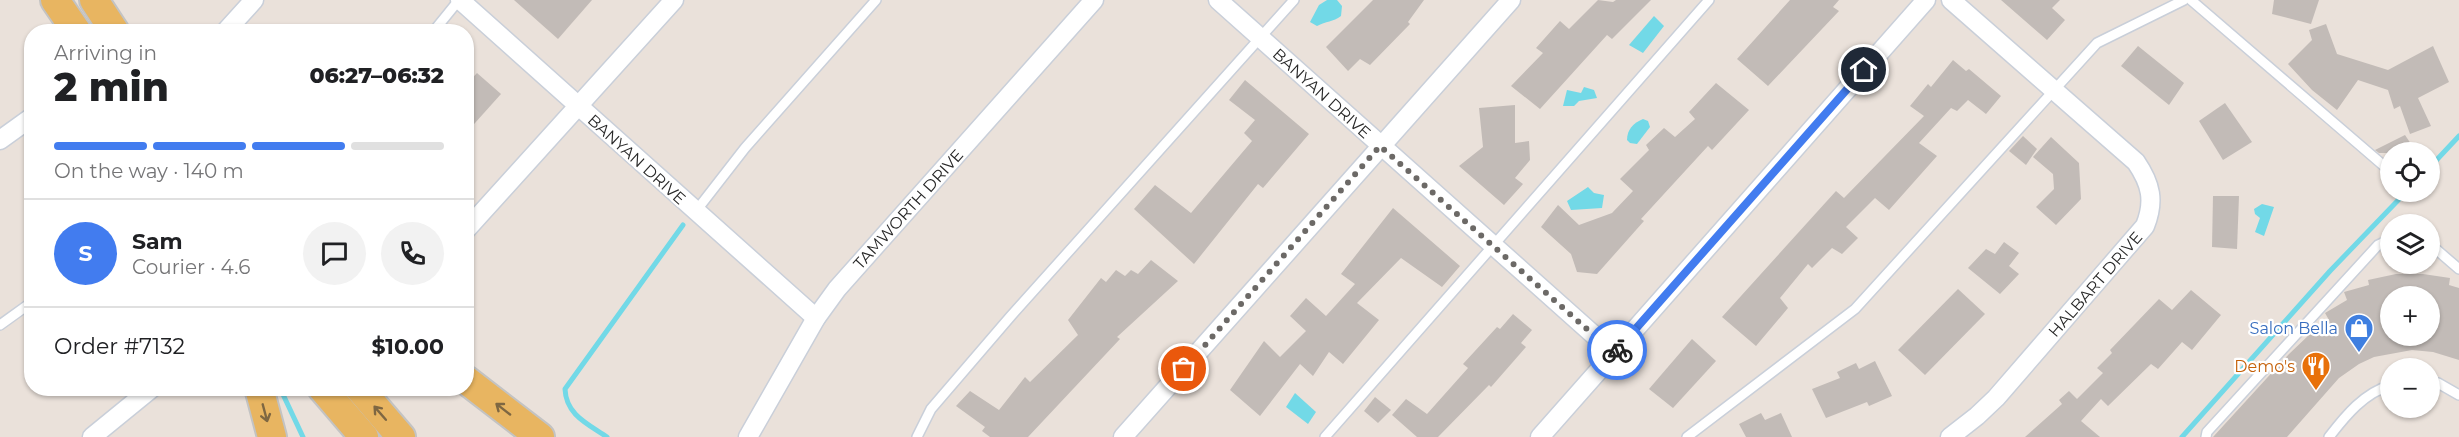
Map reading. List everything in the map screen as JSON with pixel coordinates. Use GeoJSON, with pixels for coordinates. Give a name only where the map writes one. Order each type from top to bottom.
{"type":"FeatureCollection","features":[{"type":"Feature","properties":{"kind":"main road"},"geometry":{"type":"LineString","coordinates":[[55,0],[72,24]]}},
{"type":"Feature","properties":{"kind":"main road"},"geometry":{"type":"LineString","coordinates":[[94,0],[110,24]]}},
{"type":"Feature","properties":{"kind":"main road"},"geometry":{"type":"LineString","coordinates":[[474,386],[540,437]]}},
{"type":"Feature","properties":{"kind":"main road"},"geometry":{"type":"LineString","coordinates":[[261,396],[272,437]]}},
{"type":"Feature","properties":{"kind":"main road"},"geometry":{"type":"LineString","coordinates":[[329,396],[364,437]]}},
{"type":"Feature","properties":{"kind":"main road"},"geometry":{"type":"LineString","coordinates":[[366,396],[401,437]]}},
{"type":"Feature","properties":{"kind":"street"},"geometry":{"type":"LineString","coordinates":[[232,24],[254,0]]}},
{"type":"Feature","properties":{"kind":"street","name":"BANYAN DRIVE"},"geometry":{"type":"LineString","coordinates":[[460,0],[816,318]]}},
{"type":"Feature","properties":{"kind":"street"},"geometry":{"type":"LineString","coordinates":[[474,221],[674,0]]}},
{"type":"Feature","properties":{"kind":"street","name":"TAMWORTH DRIVE"},"geometry":{"type":"LineString","coordinates":[[748,437],[816,318],[856,267],[1094,0]]}},
{"type":"Feature","properties":{"kind":"street","name":"BANYAN DRIVE"},"geometry":{"type":"LineString","coordinates":[[1218,0],[1614,353]]}},
{"type":"Feature","properties":{"kind":"street"},"geometry":{"type":"LineString","coordinates":[[1123,437],[1511,0]]}},
{"type":"Feature","properties":{"kind":"street"},"geometry":{"type":"LineString","coordinates":[[1540,437],[1926,0]]}},
{"type":"Feature","properties":{"kind":"street","name":"HALBART DRIVE"},"geometry":{"type":"LineString","coordinates":[[1950,437],[1996,398],[2145,226],[2151,211],[2151,191],[2136,162],[1951,0]]}},
{"type":"Feature","properties":{"kind":"street"},"geometry":{"type":"LineString","coordinates":[[0,140],[24,123]]}},
{"type":"Feature","properties":{"kind":"street"},"geometry":{"type":"LineString","coordinates":[[92,437],[142,396]]}},
{"type":"Feature","properties":{"kind":"lane"},"geometry":{"type":"LineString","coordinates":[[440,24],[460,0]]}},
{"type":"Feature","properties":{"kind":"lane"},"geometry":{"type":"LineString","coordinates":[[696,212],[745,148],[876,0]]}},
{"type":"Feature","properties":{"kind":"lane"},"geometry":{"type":"LineString","coordinates":[[917,437],[932,409],[974,359],[1294,0]]}},
{"type":"Feature","properties":{"kind":"lane"},"geometry":{"type":"LineString","coordinates":[[1325,437],[1709,0]]}},
{"type":"Feature","properties":{"kind":"lane"},"geometry":{"type":"LineString","coordinates":[[1687,437],[1855,309],[2097,43],[2184,0]]}},
{"type":"Feature","properties":{"kind":"lane"},"geometry":{"type":"LineString","coordinates":[[2191,0],[2380,163]]}},
{"type":"Feature","properties":{"kind":"lane"},"geometry":{"type":"LineString","coordinates":[[2206,437],[2207,432],[2380,243]]}},
{"type":"Feature","properties":{"kind":"lane"},"geometry":{"type":"LineString","coordinates":[[2440,252],[2459,268]]}},
{"type":"Feature","properties":{"kind":"lane"},"geometry":{"type":"LineString","coordinates":[[0,325],[24,308]]}},
{"type":"Feature","properties":{"kind":"lane"},"geometry":{"type":"LineString","coordinates":[[2440,383],[2459,395]]}},
{"type":"Feature","properties":{"kind":"lane"},"geometry":{"type":"LineString","coordinates":[[2329,437],[2346,414],[2365,398],[2380,390]]}},
{"type":"Feature","properties":{"kind":"water"},"geometry":{"type":"Polygon","coordinates":[[[1327,0],[1337,0],[1342,6],[1341,16],[1317,26],[1310,22],[1319,5],[1327,0]]]}},
{"type":"Feature","properties":{"kind":"water"},"geometry":{"type":"Polygon","coordinates":[[[1654,16],[1664,26],[1643,53],[1629,45],[1654,16]]]}},
{"type":"Feature","properties":{"kind":"water"},"geometry":{"type":"Polygon","coordinates":[[[1584,87],[1594,90],[1597,98],[1579,101],[1574,106],[1563,106],[1567,90],[1581,93],[1584,87]]]}},
{"type":"Feature","properties":{"kind":"water"},"geometry":{"type":"Polygon","coordinates":[[[1643,119],[1648,121],[1650,127],[1637,144],[1630,143],[1627,140],[1629,130],[1643,119]]]}},
{"type":"Feature","properties":{"kind":"water"},"geometry":{"type":"Polygon","coordinates":[[[1588,187],[1594,193],[1604,195],[1602,208],[1571,210],[1567,201],[1588,187]]]}},
{"type":"Feature","properties":{"kind":"water"},"geometry":{"type":"Polygon","coordinates":[[[2262,204],[2274,207],[2264,236],[2255,232],[2260,218],[2255,214],[2254,209],[2262,204]]]}},
{"type":"Feature","properties":{"kind":"water"},"geometry":{"type":"Polygon","coordinates":[[[1295,393],[1316,412],[1308,424],[1286,407],[1295,393]]]}},
{"type":"Feature","properties":{"kind":"building"},"geometry":{"type":"Polygon","coordinates":[[[514,0],[592,0],[558,39],[514,0]]]}},
{"type":"Feature","properties":{"kind":"building"},"geometry":{"type":"Polygon","coordinates":[[[1373,0],[1424,0],[1408,22],[1410,24],[1370,65],[1360,59],[1348,71],[1326,47],[1373,0]]]}},
{"type":"Feature","properties":{"kind":"building"},"geometry":{"type":"Polygon","coordinates":[[[1598,0],[1613,2],[1616,0],[1651,0],[1612,39],[1607,35],[1540,109],[1511,86],[1543,53],[1536,48],[1560,21],[1569,29],[1598,0]]]}},
{"type":"Feature","properties":{"kind":"building"},"geometry":{"type":"Polygon","coordinates":[[[1790,0],[1839,0],[1833,7],[1839,11],[1768,86],[1737,59],[1790,0]]]}},
{"type":"Feature","properties":{"kind":"building"},"geometry":{"type":"Polygon","coordinates":[[[2001,0],[2060,0],[2052,8],[2065,20],[2047,40],[2001,0]]]}},
{"type":"Feature","properties":{"kind":"building"},"geometry":{"type":"Polygon","coordinates":[[[2274,0],[2319,0],[2311,24],[2272,14],[2274,0]]]}},
{"type":"Feature","properties":{"kind":"building"},"geometry":{"type":"Polygon","coordinates":[[[2326,24],[2337,54],[2388,70],[2433,46],[2449,82],[2418,98],[2431,126],[2410,134],[2400,106],[2394,109],[2388,90],[2358,80],[2337,110],[2312,90],[2288,64],[2312,40],[2309,30],[2326,24]]]}},
{"type":"Feature","properties":{"kind":"building"},"geometry":{"type":"Polygon","coordinates":[[[2138,46],[2184,83],[2169,105],[2121,66],[2138,46]]]}},
{"type":"Feature","properties":{"kind":"building"},"geometry":{"type":"Polygon","coordinates":[[[1953,60],[1966,71],[1969,69],[2001,96],[1986,114],[1968,100],[1957,111],[1951,108],[1919,143],[1937,156],[1889,210],[1875,198],[1846,227],[1858,238],[1842,254],[1832,248],[1812,268],[1808,264],[1780,298],[1788,308],[1756,346],[1722,317],[1836,191],[1844,198],[1924,116],[1910,106],[1928,84],[1931,87],[1953,60]]]}},
{"type":"Feature","properties":{"kind":"building"},"geometry":{"type":"Polygon","coordinates":[[[477,73],[501,94],[474,124],[474,76],[477,73]]]}},
{"type":"Feature","properties":{"kind":"building"},"geometry":{"type":"Polygon","coordinates":[[[1245,80],[1309,134],[1263,188],[1258,184],[1194,264],[1134,209],[1155,185],[1191,213],[1252,141],[1244,133],[1255,120],[1229,100],[1245,80]]]}},
{"type":"Feature","properties":{"kind":"building"},"geometry":{"type":"Polygon","coordinates":[[[1716,83],[1749,110],[1712,150],[1708,146],[1641,219],[1644,221],[1597,274],[1577,272],[1571,254],[1541,227],[1558,205],[1579,225],[1612,213],[1633,191],[1620,179],[1649,150],[1646,145],[1664,128],[1675,137],[1695,119],[1689,112],[1716,83]]]}},
{"type":"Feature","properties":{"kind":"building"},"geometry":{"type":"Polygon","coordinates":[[[2225,103],[2252,142],[2223,160],[2199,121],[2225,103]]]}},
{"type":"Feature","properties":{"kind":"building"},"geometry":{"type":"Polygon","coordinates":[[[1515,105],[1515,143],[1529,141],[1530,160],[1515,178],[1523,184],[1504,205],[1459,166],[1483,147],[1479,108],[1515,105]]]}},
{"type":"Feature","properties":{"kind":"building"},"geometry":{"type":"Polygon","coordinates":[[[2405,135],[2410,142],[2391,142],[2405,135]]]}},
{"type":"Feature","properties":{"kind":"building"},"geometry":{"type":"Polygon","coordinates":[[[2023,136],[2037,149],[2026,165],[2009,151],[2023,136]]]}},
{"type":"Feature","properties":{"kind":"building"},"geometry":{"type":"Polygon","coordinates":[[[2051,137],[2079,163],[2081,199],[2056,225],[2036,207],[2054,189],[2053,174],[2033,157],[2051,137]]]}},
{"type":"Feature","properties":{"kind":"building"},"geometry":{"type":"Polygon","coordinates":[[[2213,196],[2239,196],[2237,249],[2212,247],[2213,196]]]}},
{"type":"Feature","properties":{"kind":"building"},"geometry":{"type":"Polygon","coordinates":[[[1393,208],[1460,266],[1442,287],[1401,258],[1357,303],[1379,320],[1343,364],[1329,352],[1313,376],[1300,364],[1260,416],[1230,390],[1264,341],[1280,357],[1306,331],[1290,316],[1306,298],[1326,316],[1355,284],[1341,274],[1393,208]]]}},
{"type":"Feature","properties":{"kind":"building"},"geometry":{"type":"Polygon","coordinates":[[[2004,242],[2019,253],[2009,266],[2019,274],[2000,294],[1968,268],[1986,249],[1995,254],[2004,242]]]}},
{"type":"Feature","properties":{"kind":"building"},"geometry":{"type":"Polygon","coordinates":[[[1151,260],[1178,281],[1117,337],[1120,339],[1028,437],[990,437],[982,431],[985,427],[956,406],[970,391],[999,410],[1025,377],[1030,382],[1078,335],[1068,320],[1101,278],[1106,282],[1116,270],[1125,276],[1131,270],[1138,274],[1151,260]]]}},
{"type":"Feature","properties":{"kind":"building"},"geometry":{"type":"Polygon","coordinates":[[[2396,274],[2423,274],[2450,278],[2449,285],[2459,288],[2459,360],[2433,352],[2412,350],[2374,357],[2339,378],[2287,437],[2213,437],[2289,354],[2329,320],[2325,313],[2347,300],[2344,292],[2369,285],[2368,280],[2396,274]]]}},
{"type":"Feature","properties":{"kind":"building"},"geometry":{"type":"Polygon","coordinates":[[[1958,289],[1985,314],[1925,375],[1898,350],[1958,289]]]}},
{"type":"Feature","properties":{"kind":"building"},"geometry":{"type":"Polygon","coordinates":[[[2191,290],[2221,315],[2192,350],[2182,342],[2158,369],[2151,364],[2108,406],[2101,399],[2081,421],[2100,437],[2025,437],[2062,404],[2059,400],[2069,391],[2077,399],[2103,373],[2097,368],[2112,353],[2110,350],[2159,299],[2172,310],[2191,290]]]}},
{"type":"Feature","properties":{"kind":"building"},"geometry":{"type":"Polygon","coordinates":[[[1513,314],[1532,330],[1521,343],[1526,347],[1491,387],[1489,385],[1438,437],[1417,437],[1392,415],[1406,399],[1427,414],[1468,368],[1463,364],[1497,327],[1500,329],[1513,314]]]}},
{"type":"Feature","properties":{"kind":"building"},"geometry":{"type":"Polygon","coordinates":[[[1692,339],[1716,361],[1673,408],[1649,389],[1692,339]]]}},
{"type":"Feature","properties":{"kind":"building"},"geometry":{"type":"Polygon","coordinates":[[[1875,361],[1892,396],[1869,406],[1867,402],[1826,418],[1812,389],[1840,378],[1837,372],[1856,363],[1859,369],[1875,361]]]}},
{"type":"Feature","properties":{"kind":"building"},"geometry":{"type":"Polygon","coordinates":[[[1375,397],[1391,410],[1378,423],[1364,411],[1375,397]]]}},
{"type":"Feature","properties":{"kind":"building"},"geometry":{"type":"Polygon","coordinates":[[[1761,413],[1765,420],[1781,413],[1792,437],[1746,437],[1739,424],[1761,413]]]}},
{"type":"Feature","properties":{"kind":"waterway"},"geometry":{"type":"LineString","coordinates":[[2440,156],[2459,136]]}},
{"type":"Feature","properties":{"kind":"waterway"},"geometry":{"type":"LineString","coordinates":[[2182,437],[2330,271],[2396,202]]}},
{"type":"Feature","properties":{"kind":"waterway"},"geometry":{"type":"LineString","coordinates":[[607,437],[579,418],[569,406],[565,389],[683,225]]}},
{"type":"Feature","properties":{"kind":"waterway"},"geometry":{"type":"LineString","coordinates":[[284,396],[303,437]]}},
{"type":"Feature","properties":{"kind":"way so far"},"geometry":{"type":"LineString","coordinates":[[1184,369],[1380,146],[1614,353],[1617,350]]}},
{"type":"Feature","properties":{"kind":"place","name":"Salon Bella"},"geometry":{"type":"Point","coordinates":[2359,354]}},
{"type":"Feature","properties":{"kind":"place","name":"Demo's"},"geometry":{"type":"Point","coordinates":[2316,392]}},
{"type":"Feature","properties":{"kind":"route"},"geometry":{"type":"LineString","coordinates":[[1617,350],[1864,70]]}}]}
